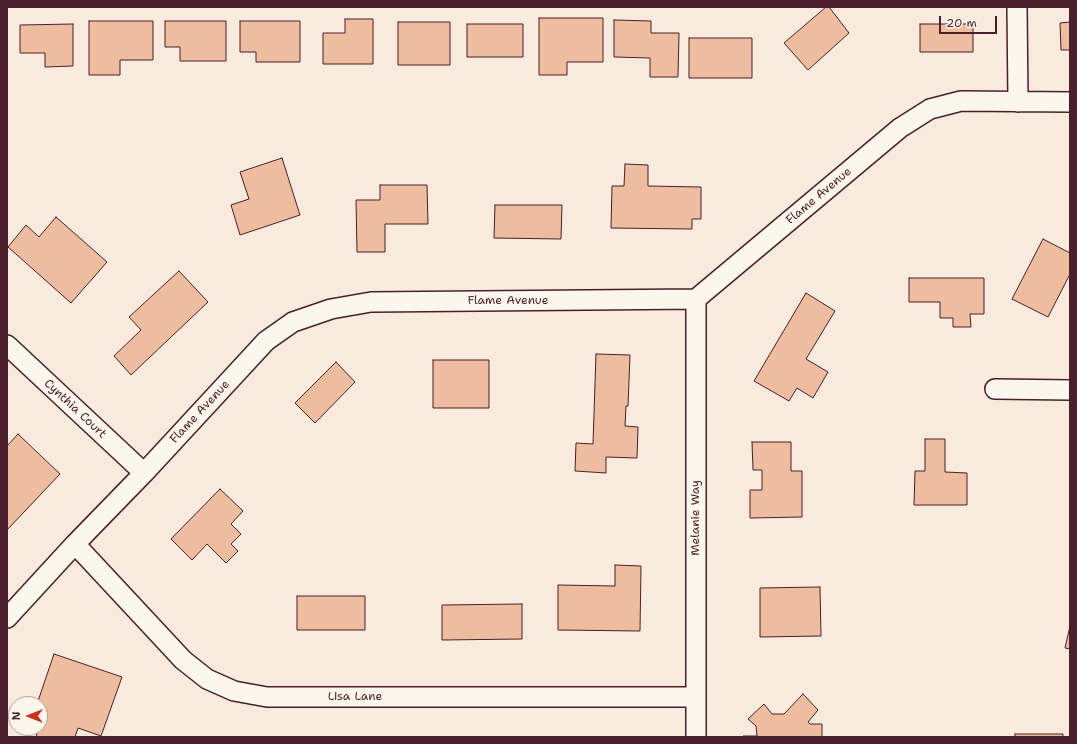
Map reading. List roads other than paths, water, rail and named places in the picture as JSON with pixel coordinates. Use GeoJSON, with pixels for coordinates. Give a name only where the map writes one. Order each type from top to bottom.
{"type":"FeatureCollection","features":[{"type":"Feature","properties":{"kind":"street"},"geometry":{"type":"LineString","coordinates":[[1018,7],[1018,102]]}},
{"type":"Feature","properties":{"kind":"street","name":"Flame Avenue"},"geometry":{"type":"LineString","coordinates":[[7,618],[266,341],[293,322],[331,309],[371,302],[696,299],[900,128],[930,109],[961,101],[1070,102]]}},
{"type":"Feature","properties":{"kind":"street","name":"Melanie Way"},"geometry":{"type":"LineString","coordinates":[[696,299],[696,737]]}},
{"type":"Feature","properties":{"kind":"street","name":"Cynthia Court"},"geometry":{"type":"LineString","coordinates":[[7,345],[144,473]]}},
{"type":"Feature","properties":{"kind":"street"},"geometry":{"type":"LineString","coordinates":[[995,389],[1070,390]]}},
{"type":"Feature","properties":{"kind":"street","name":"Lisa Lane"},"geometry":{"type":"LineString","coordinates":[[75,544],[183,660],[207,679],[234,691],[267,697],[696,697]]}}]}
